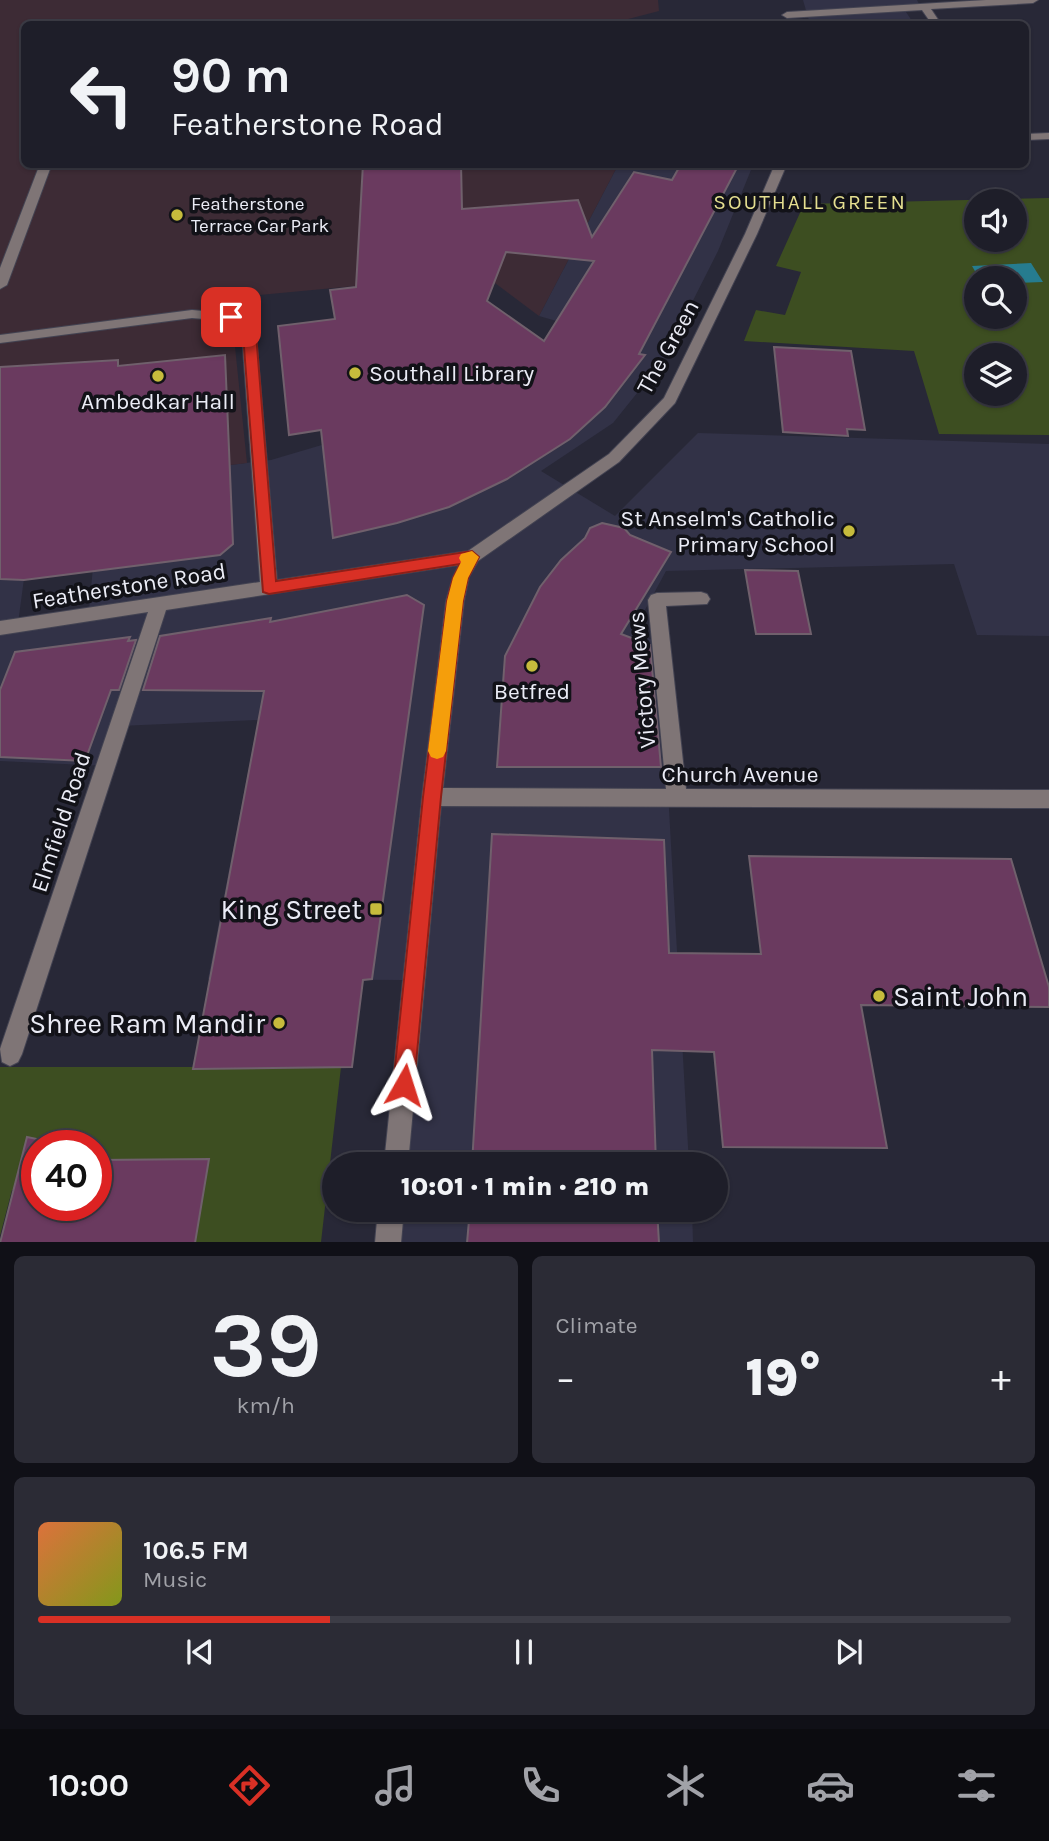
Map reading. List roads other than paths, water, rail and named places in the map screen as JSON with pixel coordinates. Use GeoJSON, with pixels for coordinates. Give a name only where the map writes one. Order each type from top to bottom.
{"type":"FeatureCollection","features":[{"type":"Feature","properties":{"kind":"street"},"geometry":{"type":"LineString","coordinates":[[783,0],[788,20],[924,6],[1033,0]]}},
{"type":"Feature","properties":{"kind":"street"},"geometry":{"type":"LineString","coordinates":[[924,6],[934,21]]}},
{"type":"Feature","properties":{"kind":"street"},"geometry":{"type":"LineString","coordinates":[[1029,137],[1049,136]]}},
{"type":"Feature","properties":{"kind":"street","name":"The Green"},"geometry":{"type":"LineString","coordinates":[[472,557],[614,458],[670,400],[751,234],[779,168]]}},
{"type":"Feature","properties":{"kind":"street"},"geometry":{"type":"LineString","coordinates":[[0,285],[44,169]]}},
{"type":"Feature","properties":{"kind":"street"},"geometry":{"type":"LineString","coordinates":[[0,339],[192,314],[231,317],[249,334],[269,588]]}},
{"type":"Feature","properties":{"kind":"street"},"geometry":{"type":"LineString","coordinates":[[397,1152],[432,797],[455,601],[461,578],[472,557]]}},
{"type":"Feature","properties":{"kind":"street","name":"Featherstone Road"},"geometry":{"type":"LineString","coordinates":[[0,628],[472,557]]}},
{"type":"Feature","properties":{"kind":"street","name":"Victory Mews"},"geometry":{"type":"LineString","coordinates":[[677,799],[657,600],[701,599]]}},
{"type":"Feature","properties":{"kind":"street","name":"Elmfield Road"},"geometry":{"type":"LineString","coordinates":[[10,1054],[159,605]]}},
{"type":"Feature","properties":{"kind":"street","name":"Church Avenue"},"geometry":{"type":"LineString","coordinates":[[432,797],[1049,799]]}},
{"type":"Feature","properties":{"kind":"street"},"geometry":{"type":"LineString","coordinates":[[388,1242],[390,1222]]}},
{"type":"Feature","properties":{"kind":"water"},"geometry":{"type":"Polygon","coordinates":[[[1031,263],[1043,282],[1027,283],[1027,266],[972,266],[1031,263]]]}},
{"type":"Feature","properties":{"kind":"place","name":"Featherstone Terrace Car Park"},"geometry":{"type":"Point","coordinates":[177,215]}},
{"type":"Feature","properties":{"kind":"place","name":"Southall Library"},"geometry":{"type":"Point","coordinates":[355,373]}},
{"type":"Feature","properties":{"kind":"place","name":"Ambedkar Hall"},"geometry":{"type":"Point","coordinates":[158,376]}},
{"type":"Feature","properties":{"kind":"place","name":"St Anselm's Catholic Primary School"},"geometry":{"type":"Point","coordinates":[849,531]}},
{"type":"Feature","properties":{"kind":"place","name":"Betfred"},"geometry":{"type":"Point","coordinates":[532,666]}},
{"type":"Feature","properties":{"kind":"place","name":"King Street"},"geometry":{"type":"Point","coordinates":[376,909]}},
{"type":"Feature","properties":{"kind":"place","name":"Saint John"},"geometry":{"type":"Point","coordinates":[879,996]}},
{"type":"Feature","properties":{"kind":"place","name":"Shree Ram Mandir"},"geometry":{"type":"Point","coordinates":[279,1023]}},
{"type":"Feature","properties":{"kind":"district","name":"SOUTHALL GREEN"},"geometry":{"type":"Point","coordinates":[810,202]}}]}
